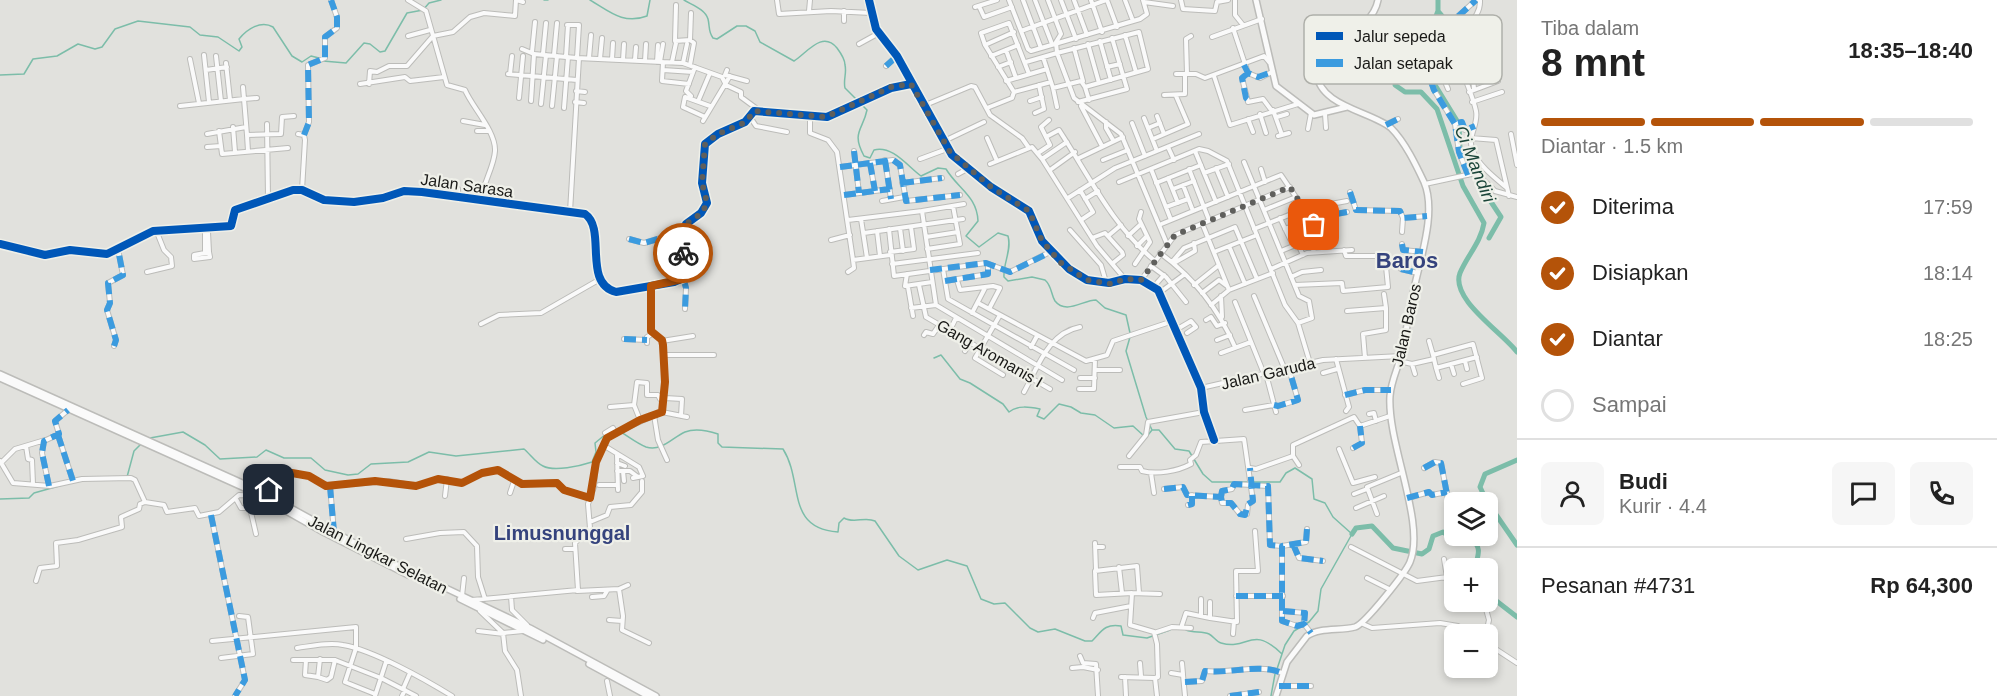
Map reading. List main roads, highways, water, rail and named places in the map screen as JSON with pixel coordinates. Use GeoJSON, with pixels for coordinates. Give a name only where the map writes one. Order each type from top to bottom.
{"type":"FeatureCollection","features":[{"type":"Feature","properties":{"kind":"main road"},"geometry":{"type":"LineString","coordinates":[[1256,0],[1272,72],[1278,88],[1311,113],[1325,114],[1347,107]]}},
{"type":"Feature","properties":{"kind":"main road","name":"Jalan Baros"},"geometry":{"type":"LineString","coordinates":[[1371,15],[1378,0]]}},
{"type":"Feature","properties":{"kind":"main road","name":"Jalan Baros"},"geometry":{"type":"LineString","coordinates":[[1276,696],[1279,671],[1311,633],[1363,624],[1402,574],[1412,556],[1413,546],[1407,498],[1390,416],[1391,390],[1423,252],[1428,195],[1425,184],[1398,137],[1386,125],[1347,107],[1321,84]]}},
{"type":"Feature","properties":{"kind":"main road","name":"Jalan Lingkar Selatan"},"geometry":{"type":"LineString","coordinates":[[0,376],[261,496],[377,558],[528,629],[656,696]]}},
{"type":"Feature","properties":{"kind":"main road","name":"Jalan Lingkar Selatan"},"geometry":{"type":"LineString","coordinates":[[69,408],[243,483],[377,558],[471,602]]}},
{"type":"Feature","properties":{"kind":"main road","name":"Jalan Lingkar Selatan"},"geometry":{"type":"LineString","coordinates":[[528,629],[648,696]]}},
{"type":"Feature","properties":{"kind":"waterway"},"geometry":{"type":"LineString","coordinates":[[323,61],[346,63],[364,43],[370,44],[380,52],[385,51],[407,13],[423,10],[429,3],[441,0]]}},
{"type":"Feature","properties":{"kind":"waterway"},"geometry":{"type":"LineString","coordinates":[[590,0],[617,16],[631,19],[647,16],[650,0]]}},
{"type":"Feature","properties":{"kind":"waterway"},"geometry":{"type":"LineString","coordinates":[[684,0],[701,10],[706,16],[713,38],[717,39],[737,26],[746,26],[755,31],[760,42],[794,61],[820,42],[831,43],[844,60],[845,88],[867,110],[858,136],[864,156],[870,158],[874,150],[888,151],[921,176],[938,168],[946,169],[971,199],[977,212],[978,221],[966,236],[979,247],[998,233],[1008,236],[1009,246],[1004,277],[1008,281],[1032,277],[1045,280],[1055,301],[1064,307],[1096,300],[1105,308],[1126,315],[1130,333]]}},
{"type":"Feature","properties":{"kind":"waterway","name":"Ci Mandiri"},"geometry":{"type":"LineString","coordinates":[[1436,15],[1438,0]]}},
{"type":"Feature","properties":{"kind":"waterway"},"geometry":{"type":"LineString","coordinates":[[1438,11],[1441,15]]}},
{"type":"Feature","properties":{"kind":"waterway"},"geometry":{"type":"LineString","coordinates":[[0,75],[24,74],[33,59],[57,56],[78,44],[95,49],[102,47],[115,29],[138,21],[190,27],[200,35],[218,37],[239,51],[242,47],[239,39],[246,32],[259,25],[268,25],[273,27],[292,56],[302,62],[311,56],[319,58]]}},
{"type":"Feature","properties":{"kind":"waterway","name":"Ci Mandiri"},"geometry":{"type":"LineString","coordinates":[[1395,84],[1405,92],[1421,92],[1437,109],[1463,186],[1484,223],[1480,236],[1460,273],[1459,283],[1463,294],[1479,315],[1517,352]]}},
{"type":"Feature","properties":{"kind":"waterway"},"geometry":{"type":"LineString","coordinates":[[1434,84],[1459,124],[1460,149],[1464,161],[1501,217],[1489,238]]}},
{"type":"Feature","properties":{"kind":"waterway"},"geometry":{"type":"LineString","coordinates":[[1130,337],[1126,351],[1152,430]]}},
{"type":"Feature","properties":{"kind":"waterway"},"geometry":{"type":"LineString","coordinates":[[934,358],[941,355],[960,379],[1003,404],[1009,412],[1020,407],[1040,409],[1037,416],[1044,419],[1059,404],[1081,413],[1095,415],[1114,428],[1133,426],[1144,436]]}},
{"type":"Feature","properties":{"kind":"waterway"},"geometry":{"type":"LineString","coordinates":[[615,429],[642,445],[652,448],[662,446],[685,432],[697,430],[718,434],[718,443],[722,447],[783,449],[793,475],[798,501],[810,522],[821,529],[838,532],[839,523],[844,518],[875,521],[899,556],[918,570],[947,560],[967,566],[981,599],[994,604],[1005,603],[1030,628],[1038,632],[1055,629],[1085,641],[1092,641],[1104,629],[1116,625],[1121,626],[1123,635],[1147,638],[1170,630]]}},
{"type":"Feature","properties":{"kind":"waterway"},"geometry":{"type":"LineString","coordinates":[[1148,435],[1152,430],[1159,430],[1175,449],[1189,451],[1203,474],[1212,482],[1280,482],[1286,473],[1295,468],[1312,479],[1314,499],[1325,503],[1333,517],[1352,534],[1321,589],[1318,611],[1309,622],[1294,631],[1285,645],[1277,669]]}},
{"type":"Feature","properties":{"kind":"waterway"},"geometry":{"type":"LineString","coordinates":[[150,438],[183,432],[205,445],[220,459],[257,457],[266,450],[284,458],[311,458],[325,470],[348,475],[358,474],[371,464],[408,462],[429,452],[456,456],[524,449],[543,466],[567,468],[592,462],[596,452],[595,443],[606,434]]}},
{"type":"Feature","properties":{"kind":"waterway"},"geometry":{"type":"LineString","coordinates":[[127,477],[134,451],[141,444]]}},
{"type":"Feature","properties":{"kind":"waterway","name":"Ci Mandiri"},"geometry":{"type":"LineString","coordinates":[[1482,492],[1480,487],[1485,474],[1517,460]]}},
{"type":"Feature","properties":{"kind":"waterway"},"geometry":{"type":"LineString","coordinates":[[0,499],[29,498],[34,493],[73,482]]}},
{"type":"Feature","properties":{"kind":"waterway","name":"Ci Mandiri"},"geometry":{"type":"LineString","coordinates":[[1498,517],[1517,545]]}},
{"type":"Feature","properties":{"kind":"waterway"},"geometry":{"type":"LineString","coordinates":[[1352,534],[1356,528],[1372,526],[1393,548],[1422,554],[1429,549],[1433,536],[1443,532],[1457,542],[1472,540],[1478,549],[1478,558]]}},
{"type":"Feature","properties":{"kind":"waterway"},"geometry":{"type":"LineString","coordinates":[[1498,602],[1517,617]]}},
{"type":"Feature","properties":{"kind":"waterway"},"geometry":{"type":"LineString","coordinates":[[1186,630],[1206,633],[1230,645],[1256,639],[1272,645],[1282,654]]}},
{"type":"Feature","properties":{"kind":"waterway"},"geometry":{"type":"LineString","coordinates":[[1271,696],[1275,674]]}},
{"type":"Feature","properties":{"kind":"district","name":"Baros"},"geometry":{"type":"Point","coordinates":[1407,260]}},
{"type":"Feature","properties":{"kind":"district","name":"Limusnunggal"},"geometry":{"type":"Point","coordinates":[562,533]}}]}
